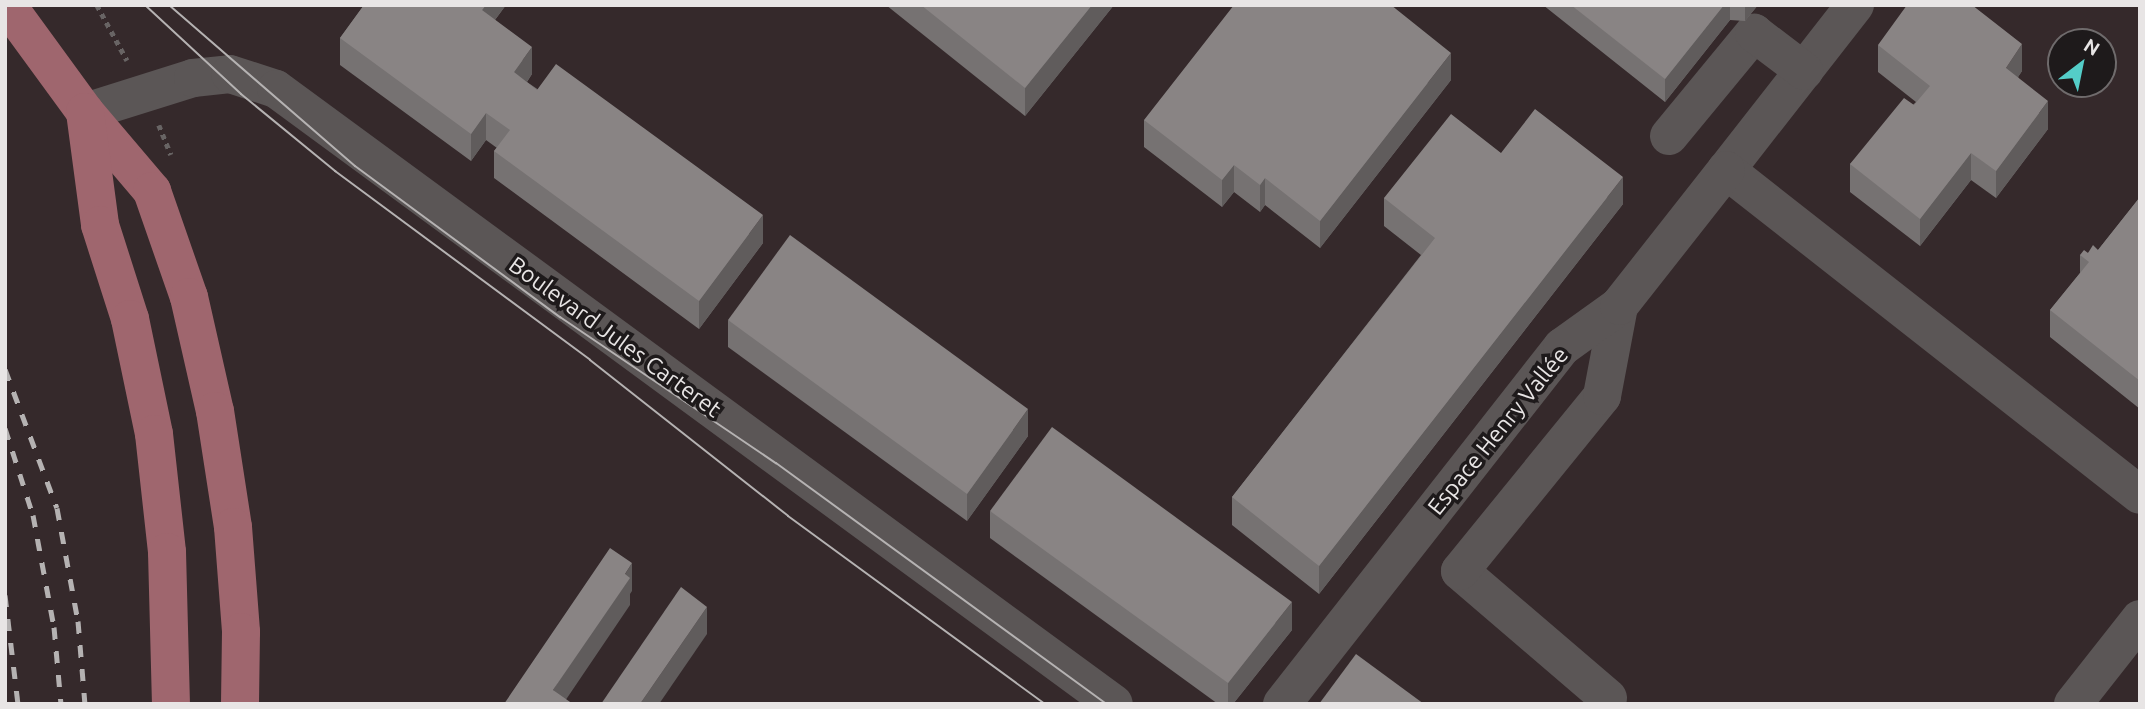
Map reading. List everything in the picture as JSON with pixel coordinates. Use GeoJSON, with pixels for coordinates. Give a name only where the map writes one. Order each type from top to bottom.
{"type":"FeatureCollection","features":[{"type":"Feature","properties":{"kind":"main road"},"geometry":{"type":"LineString","coordinates":[[7,5],[85,113],[152,191],[189,297],[215,411],[233,527],[241,632],[240,704]]}},
{"type":"Feature","properties":{"kind":"main road"},"geometry":{"type":"LineString","coordinates":[[85,113],[100,225],[130,319],[154,434],[167,552],[171,704]]}},
{"type":"Feature","properties":{"kind":"street","name":"Espace Henry Vallée"},"geometry":{"type":"LineString","coordinates":[[1282,704],[1562,347],[1619,306],[1804,71],[1846,8]]}},
{"type":"Feature","properties":{"kind":"street"},"geometry":{"type":"LineString","coordinates":[[1669,136],[1754,33],[1804,71]]}},
{"type":"Feature","properties":{"kind":"street","name":"Boulevard Jules Carteret"},"geometry":{"type":"LineString","coordinates":[[85,113],[193,78],[230,74],[276,89],[1114,704]]}},
{"type":"Feature","properties":{"kind":"street"},"geometry":{"type":"LineString","coordinates":[[1726,170],[2140,495]]}},
{"type":"Feature","properties":{"kind":"street"},"geometry":{"type":"LineString","coordinates":[[1608,698],[1460,571],[1602,396],[1619,306]]}},
{"type":"Feature","properties":{"kind":"street"},"geometry":{"type":"LineString","coordinates":[[2073,704],[2140,620]]}},
{"type":"Feature","properties":{"kind":"shaded area"},"geometry":{"type":"Polygon","coordinates":[[[5,5],[2140,5],[2140,704],[5,704],[5,5]]]}},
{"type":"Feature","properties":{"kind":"building"},"geometry":{"type":"Polygon","coordinates":[[[364,5],[486,5],[482,10],[532,47],[514,72],[537,90],[556,64],[763,215],[699,301],[494,151],[510,130],[486,113],[471,134],[340,38],[364,5]]]}},
{"type":"Feature","properties":{"kind":"building"},"geometry":{"type":"Polygon","coordinates":[[[921,5],[1092,5],[1025,88],[921,5]]]}},
{"type":"Feature","properties":{"kind":"building"},"geometry":{"type":"Polygon","coordinates":[[[1234,5],[1391,5],[1451,53],[1320,221],[1265,178],[1260,185],[1234,165],[1222,180],[1144,120],[1234,5]]]}},
{"type":"Feature","properties":{"kind":"building"},"geometry":{"type":"Polygon","coordinates":[[[1571,5],[1724,5],[1665,79],[1571,5]]]}},
{"type":"Feature","properties":{"kind":"building"},"geometry":{"type":"Polygon","coordinates":[[[1907,5],[1972,5],[2022,44],[2006,68],[2048,101],[1996,171],[1971,153],[1920,219],[1850,164],[1904,98],[1914,105],[1930,86],[1878,45],[1907,5]]]}},
{"type":"Feature","properties":{"kind":"building"},"geometry":{"type":"Polygon","coordinates":[[[1535,109],[1623,177],[1319,566],[1232,497],[1435,238],[1384,198],[1451,114],[1501,153],[1535,109]]]}},
{"type":"Feature","properties":{"kind":"building"},"geometry":{"type":"Polygon","coordinates":[[[2140,197],[2140,381],[2050,310],[2089,262],[2080,255],[2084,250],[2088,253],[2093,245],[2098,250],[2140,197]]]}},
{"type":"Feature","properties":{"kind":"building"},"geometry":{"type":"Polygon","coordinates":[[[790,235],[1028,409],[967,494],[728,320],[790,235]]]}},
{"type":"Feature","properties":{"kind":"building"},"geometry":{"type":"Polygon","coordinates":[[[1052,427],[1292,602],[1228,683],[990,511],[1052,427]]]}},
{"type":"Feature","properties":{"kind":"building"},"geometry":{"type":"Polygon","coordinates":[[[610,548],[632,563],[625,574],[630,578],[553,690],[573,704],[504,704],[610,548]]]}},
{"type":"Feature","properties":{"kind":"building"},"geometry":{"type":"Polygon","coordinates":[[[681,587],[707,607],[640,704],[601,704],[681,587]]]}},
{"type":"Feature","properties":{"kind":"building"},"geometry":{"type":"Polygon","coordinates":[[[1356,654],[1424,704],[1319,704],[1356,654]]]}},
{"type":"Feature","properties":{"kind":"tram line"},"geometry":{"type":"LineString","coordinates":[[145,5],[241,94],[335,171],[590,360],[788,516],[1045,704]]}},
{"type":"Feature","properties":{"kind":"tram line"},"geometry":{"type":"LineString","coordinates":[[169,5],[355,166],[560,317],[776,463],[1106,704]]}},
{"type":"Feature","properties":{"kind":"railway"},"geometry":{"type":"LineString","coordinates":[[5,369],[57,508],[78,621],[85,704]]}},
{"type":"Feature","properties":{"kind":"railway"},"geometry":{"type":"LineString","coordinates":[[5,428],[33,515],[54,627],[61,704]]}},
{"type":"Feature","properties":{"kind":"railway"},"geometry":{"type":"LineString","coordinates":[[5,595],[18,704]]}}]}
